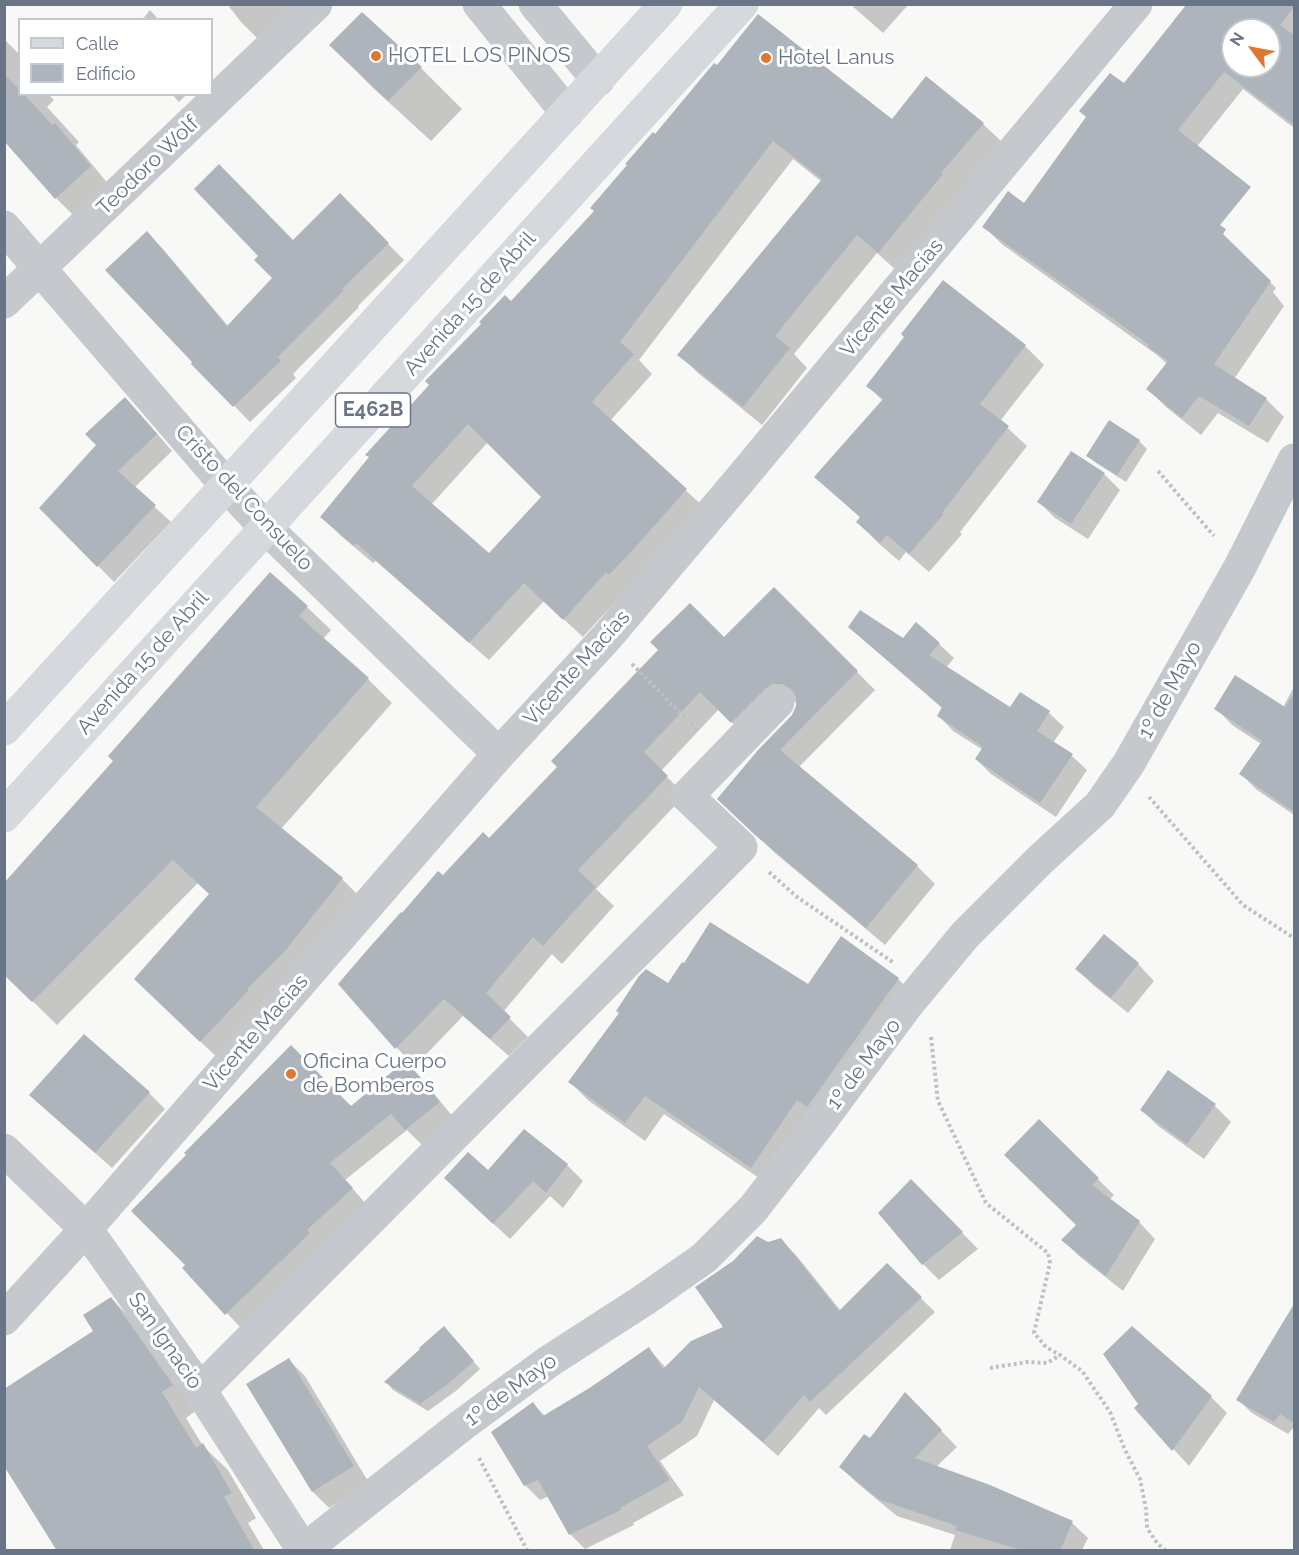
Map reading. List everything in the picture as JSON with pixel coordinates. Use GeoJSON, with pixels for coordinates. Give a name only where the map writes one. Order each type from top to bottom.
{"type":"FeatureCollection","features":[{"type":"Feature","properties":{"kind":"main road","name":"E462B"},"geometry":{"type":"LineString","coordinates":[[4,729],[666,4]]}},
{"type":"Feature","properties":{"kind":"main road","name":"Avenida 15 de Abril"},"geometry":{"type":"LineString","coordinates":[[4,816],[742,4]]}},
{"type":"Feature","properties":{"kind":"street","name":"Teodoro Wolf"},"geometry":{"type":"LineString","coordinates":[[4,302],[316,4]]}},
{"type":"Feature","properties":{"kind":"street"},"geometry":{"type":"LineString","coordinates":[[479,4],[567,113]]}},
{"type":"Feature","properties":{"kind":"street"},"geometry":{"type":"LineString","coordinates":[[535,4],[598,80]]}},
{"type":"Feature","properties":{"kind":"street","name":"Vicente Macías"},"geometry":{"type":"LineString","coordinates":[[4,1319],[86,1229],[499,754],[606,638],[1136,4]]}},
{"type":"Feature","properties":{"kind":"street","name":"Cristo del Consuelo"},"geometry":{"type":"LineString","coordinates":[[4,227],[226,485],[266,528],[499,754]]}},
{"type":"Feature","properties":{"kind":"street","name":"1º de Mayo"},"geometry":{"type":"LineString","coordinates":[[304,1551],[462,1425],[548,1362],[704,1258],[753,1209],[965,935],[1040,860],[1100,805],[1129,763],[1240,567],[1294,460]]}},
{"type":"Feature","properties":{"kind":"street"},"geometry":{"type":"LineString","coordinates":[[200,1390],[741,847],[687,796],[778,702]]}},
{"type":"Feature","properties":{"kind":"street","name":"San Ignacio"},"geometry":{"type":"LineString","coordinates":[[4,1150],[86,1229],[200,1390],[304,1551]]}},
{"type":"Feature","properties":{"kind":"path"},"geometry":{"type":"LineString","coordinates":[[1158,471],[1240,567]]}},
{"type":"Feature","properties":{"kind":"path"},"geometry":{"type":"LineString","coordinates":[[606,638],[724,757]]}},
{"type":"Feature","properties":{"kind":"path"},"geometry":{"type":"LineString","coordinates":[[1129,763],[1144,790],[1243,905],[1294,938]]}},
{"type":"Feature","properties":{"kind":"path"},"geometry":{"type":"LineString","coordinates":[[741,847],[797,897],[925,984],[938,1101],[986,1203],[1048,1252],[1050,1263],[1034,1332],[1046,1347],[1082,1371],[1110,1412],[1125,1450],[1140,1479],[1147,1528],[1165,1551]]}},
{"type":"Feature","properties":{"kind":"path"},"geometry":{"type":"LineString","coordinates":[[990,1368],[1027,1362],[1047,1363],[1060,1355]]}},
{"type":"Feature","properties":{"kind":"path"},"geometry":{"type":"LineString","coordinates":[[462,1425],[527,1551]]}},
{"type":"Feature","properties":{"kind":"building"},"geometry":{"type":"Polygon","coordinates":[[[1187,4],[1294,4],[1281,24],[1281,18],[1221,18],[1221,76],[1178,130],[1251,187],[1220,225],[1226,229],[1223,234],[1271,281],[1214,364],[1267,398],[1249,426],[1199,396],[1182,418],[1146,389],[1168,361],[1116,321],[982,227],[1008,191],[1024,203],[1086,117],[1079,111],[1110,73],[1124,83],[1187,4]]]}},
{"type":"Feature","properties":{"kind":"building","name":"HOTEL LOS PINOS"},"geometry":{"type":"Polygon","coordinates":[[[362,12],[422,67],[388,101],[329,45],[362,12]]]}},
{"type":"Feature","properties":{"kind":"building"},"geometry":{"type":"Polygon","coordinates":[[[758,14],[892,119],[926,76],[984,123],[878,253],[857,235],[775,336],[790,348],[743,407],[677,355],[822,179],[773,141],[620,342],[634,354],[592,402],[687,489],[632,551],[609,575],[606,572],[563,620],[524,583],[469,643],[356,543],[354,546],[320,517],[369,457],[365,455],[429,385],[425,381],[481,324],[479,322],[505,295],[511,301],[594,211],[590,208],[627,165],[625,164],[653,132],[655,134],[714,63],[717,65],[758,14]],[[468,424],[412,486],[489,553],[541,497],[468,424]]]}},
{"type":"Feature","properties":{"kind":"building"},"geometry":{"type":"Polygon","coordinates":[[[1281,26],[1294,35],[1294,125],[1232,78],[1281,78],[1281,26]]]}},
{"type":"Feature","properties":{"kind":"building"},"geometry":{"type":"Polygon","coordinates":[[[4,74],[18,88],[18,96],[26,96],[52,125],[55,123],[91,166],[55,199],[4,141],[4,74]]]}},
{"type":"Feature","properties":{"kind":"building"},"geometry":{"type":"Polygon","coordinates":[[[219,164],[293,240],[340,193],[389,243],[278,357],[281,361],[233,407],[105,270],[147,231],[227,326],[272,278],[254,260],[258,256],[194,189],[219,164]]]}},
{"type":"Feature","properties":{"kind":"building"},"geometry":{"type":"Polygon","coordinates":[[[943,280],[1026,345],[980,404],[1009,426],[942,513],[944,514],[909,554],[887,535],[880,543],[856,522],[860,517],[814,477],[883,399],[866,386],[904,337],[901,334],[943,280]]]}},
{"type":"Feature","properties":{"kind":"building"},"geometry":{"type":"Polygon","coordinates":[[[125,397],[157,434],[118,471],[156,505],[97,567],[39,508],[96,445],[85,434],[125,397]]]}},
{"type":"Feature","properties":{"kind":"building"},"geometry":{"type":"Polygon","coordinates":[[[1109,420],[1140,440],[1117,475],[1086,456],[1109,420]]]}},
{"type":"Feature","properties":{"kind":"building"},"geometry":{"type":"Polygon","coordinates":[[[1071,451],[1105,473],[1071,524],[1037,502],[1071,451]]]}},
{"type":"Feature","properties":{"kind":"building"},"geometry":{"type":"Polygon","coordinates":[[[270,572],[308,606],[299,616],[369,678],[256,807],[343,878],[285,951],[247,989],[249,990],[200,1042],[134,979],[209,894],[173,860],[32,1002],[4,975],[4,883],[113,761],[108,756],[270,572]]]}},
{"type":"Feature","properties":{"kind":"building"},"geometry":{"type":"Polygon","coordinates":[[[774,587],[858,671],[780,750],[918,865],[866,928],[755,835],[717,799],[758,750],[792,715],[796,706],[796,696],[791,689],[782,684],[772,684],[731,723],[700,692],[644,752],[668,776],[578,870],[596,887],[543,946],[533,937],[486,993],[511,1017],[490,1039],[444,999],[395,1049],[338,984],[438,871],[443,875],[483,832],[489,838],[557,767],[551,761],[658,650],[650,642],[690,603],[724,637],[774,587]]]}},
{"type":"Feature","properties":{"kind":"building"},"geometry":{"type":"Polygon","coordinates":[[[860,610],[903,638],[916,622],[940,643],[929,655],[1010,707],[1020,692],[1050,711],[1037,731],[1073,754],[1040,803],[975,759],[983,747],[937,716],[942,707],[848,627],[860,610]]]}},
{"type":"Feature","properties":{"kind":"building"},"geometry":{"type":"Polygon","coordinates":[[[1235,675],[1285,707],[1294,693],[1294,812],[1239,774],[1262,741],[1214,709],[1235,675]]]}},
{"type":"Feature","properties":{"kind":"building"},"geometry":{"type":"Polygon","coordinates":[[[710,922],[808,984],[841,936],[899,978],[807,1107],[797,1100],[751,1168],[645,1096],[625,1123],[568,1082],[619,1013],[616,1011],[639,976],[646,969],[668,983],[682,962],[684,963],[710,922]]]}},
{"type":"Feature","properties":{"kind":"building"},"geometry":{"type":"Polygon","coordinates":[[[1104,934],[1139,963],[1111,998],[1075,969],[1104,934]]]}},
{"type":"Feature","properties":{"kind":"building"},"geometry":{"type":"Polygon","coordinates":[[[84,1034],[150,1092],[95,1153],[29,1095],[84,1034]]]}},
{"type":"Feature","properties":{"kind":"building"},"geometry":{"type":"Polygon","coordinates":[[[291,1045],[351,1106],[406,1060],[440,1102],[405,1130],[391,1114],[330,1163],[353,1188],[307,1230],[310,1233],[225,1315],[182,1268],[185,1265],[131,1211],[186,1155],[184,1153],[291,1045]]]}},
{"type":"Feature","properties":{"kind":"building"},"geometry":{"type":"Polygon","coordinates":[[[1168,1070],[1216,1104],[1187,1144],[1140,1110],[1168,1070]]]}},
{"type":"Feature","properties":{"kind":"building"},"geometry":{"type":"Polygon","coordinates":[[[1039,1119],[1099,1178],[1092,1185],[1140,1221],[1106,1276],[1061,1240],[1076,1225],[1004,1155],[1039,1119]]]}},
{"type":"Feature","properties":{"kind":"building"},"geometry":{"type":"Polygon","coordinates":[[[524,1129],[568,1164],[546,1193],[533,1181],[493,1224],[444,1178],[468,1152],[488,1170],[524,1129]]]}},
{"type":"Feature","properties":{"kind":"building"},"geometry":{"type":"Polygon","coordinates":[[[911,1179],[963,1232],[922,1265],[878,1213],[911,1179]]]}},
{"type":"Feature","properties":{"kind":"building"},"geometry":{"type":"Polygon","coordinates":[[[757,1236],[768,1242],[781,1238],[839,1311],[887,1263],[922,1297],[810,1402],[804,1395],[763,1442],[699,1387],[682,1422],[647,1446],[670,1480],[620,1508],[621,1510],[569,1535],[538,1480],[524,1486],[491,1432],[533,1402],[543,1416],[591,1387],[649,1347],[663,1369],[691,1341],[723,1327],[695,1287],[733,1261],[757,1236]]]}},
{"type":"Feature","properties":{"kind":"building"},"geometry":{"type":"Polygon","coordinates":[[[111,1297],[173,1385],[162,1392],[196,1448],[203,1443],[232,1493],[224,1497],[255,1551],[57,1551],[4,1466],[4,1389],[93,1331],[83,1315],[111,1297]]]}},
{"type":"Feature","properties":{"kind":"building"},"geometry":{"type":"Polygon","coordinates":[[[1294,1304],[1294,1423],[1280,1414],[1274,1422],[1236,1400],[1294,1304]]]}},
{"type":"Feature","properties":{"kind":"building"},"geometry":{"type":"Polygon","coordinates":[[[444,1326],[474,1361],[420,1404],[384,1382],[419,1348],[444,1326]]]}},
{"type":"Feature","properties":{"kind":"building"},"geometry":{"type":"Polygon","coordinates":[[[1132,1326],[1212,1396],[1172,1451],[1134,1408],[1138,1404],[1103,1354],[1132,1326]]]}},
{"type":"Feature","properties":{"kind":"building"},"geometry":{"type":"Polygon","coordinates":[[[289,1358],[354,1466],[312,1492],[246,1384],[289,1358]]]}},
{"type":"Feature","properties":{"kind":"building"},"geometry":{"type":"Polygon","coordinates":[[[905,1392],[942,1430],[915,1458],[990,1485],[1073,1521],[1060,1551],[1024,1551],[955,1530],[957,1526],[880,1500],[839,1467],[864,1434],[870,1438],[905,1392]]]}},
{"type":"Feature","properties":{"kind":"place","name":"HOTEL LOS PINOS"},"geometry":{"type":"Point","coordinates":[376,56]}},
{"type":"Feature","properties":{"kind":"place","name":"Hotel Lanus"},"geometry":{"type":"Point","coordinates":[766,58]}},
{"type":"Feature","properties":{"kind":"place","name":"Oficina Cuerpo de Bomberos"},"geometry":{"type":"Point","coordinates":[291,1074]}}]}
